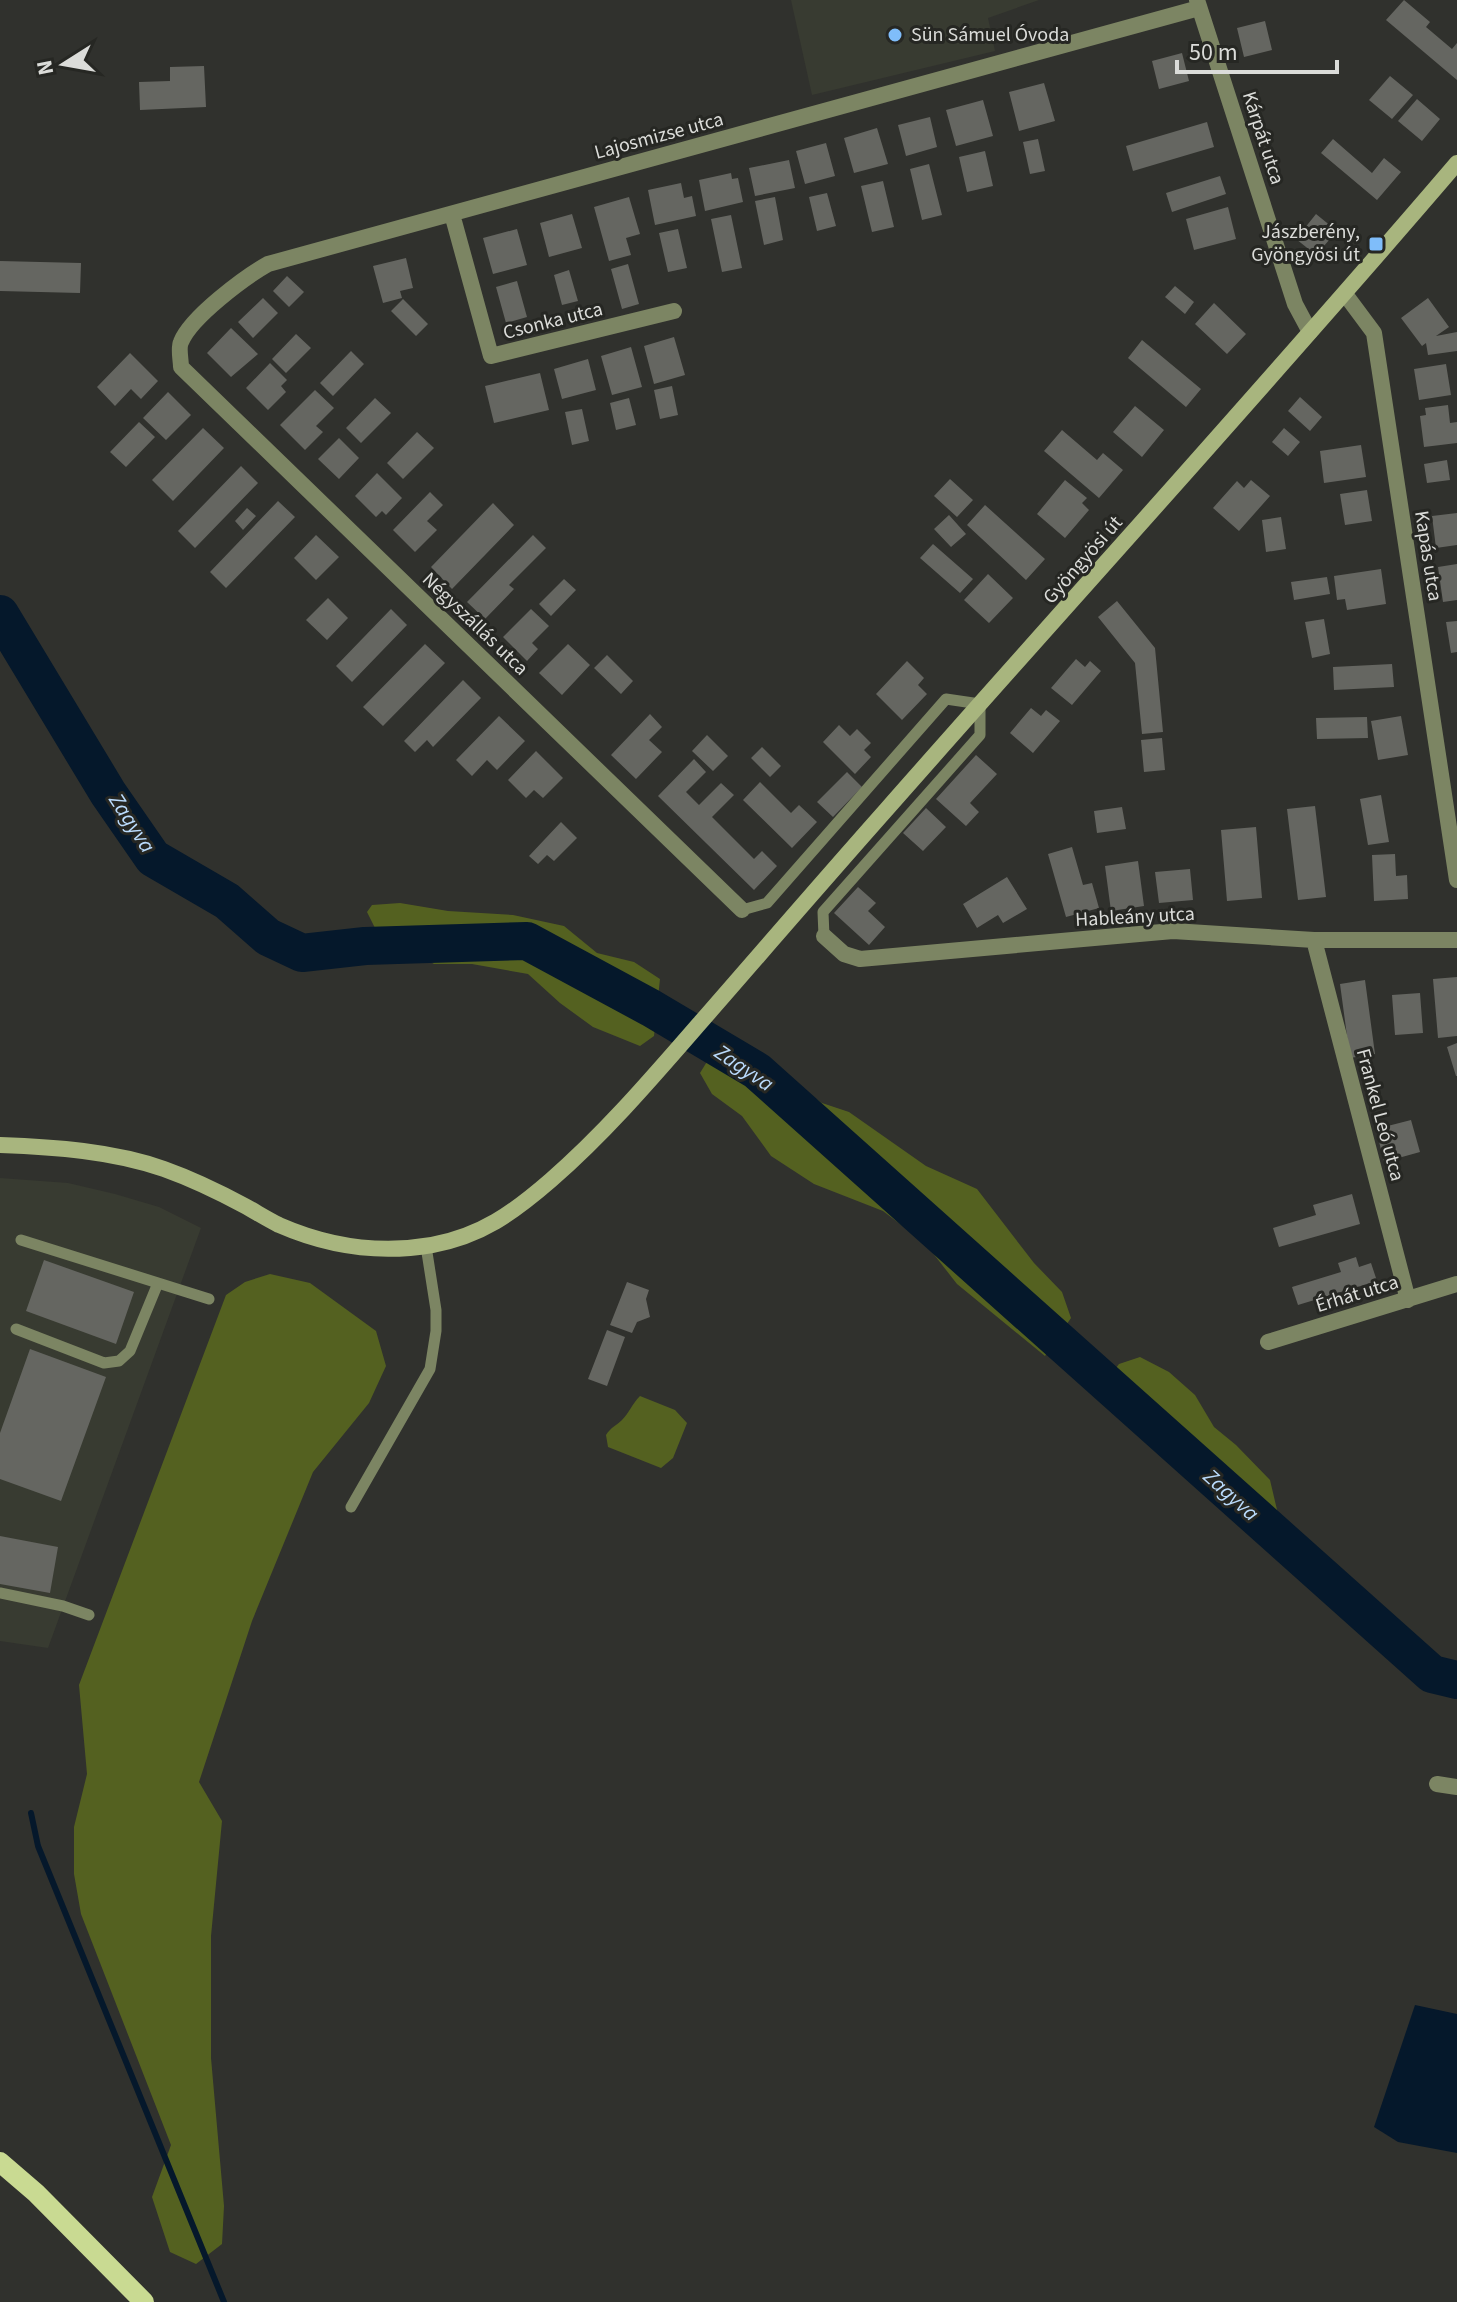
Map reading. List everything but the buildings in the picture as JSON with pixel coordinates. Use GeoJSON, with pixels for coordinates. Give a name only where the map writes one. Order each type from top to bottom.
{"type":"FeatureCollection","features":[{"type":"Feature","properties":{"kind":"main road"},"geometry":{"type":"LineString","coordinates":[[0,2162],[36,2193],[144,2302]]}},
{"type":"Feature","properties":{"kind":"street","name":"Lajosmizse utca"},"geometry":{"type":"LineString","coordinates":[[181,367],[180,343],[196,322],[247,276],[268,264],[1198,4]]}},
{"type":"Feature","properties":{"kind":"street","name":"Kárpát utca"},"geometry":{"type":"LineString","coordinates":[[1198,4],[1295,304],[1310,332]]}},
{"type":"Feature","properties":{"kind":"street","name":"Gyöngyösi út"},"geometry":{"type":"LineString","coordinates":[[0,1145],[105,1154],[159,1167],[214,1190],[275,1223],[312,1237],[352,1246],[389,1249],[426,1246],[466,1238],[499,1221],[553,1178],[639,1093],[1345,294],[1457,163]]}},
{"type":"Feature","properties":{"kind":"street","name":"Csonka utca"},"geometry":{"type":"LineString","coordinates":[[452,214],[491,356],[674,311]]}},
{"type":"Feature","properties":{"kind":"street","name":"Kapás utca"},"geometry":{"type":"LineString","coordinates":[[1345,294],[1374,333],[1457,880]]}},
{"type":"Feature","properties":{"kind":"street","name":"Négyszállás utca"},"geometry":{"type":"LineString","coordinates":[[181,367],[742,910]]}},
{"type":"Feature","properties":{"kind":"street","name":"Hableány utca"},"geometry":{"type":"LineString","coordinates":[[824,936],[844,954],[860,959],[1173,931],[1314,940],[1457,940]]}},
{"type":"Feature","properties":{"kind":"street","name":"Frankel Leó utca"},"geometry":{"type":"LineString","coordinates":[[1314,940],[1408,1300]]}},
{"type":"Feature","properties":{"kind":"street","name":"Érhát utca"},"geometry":{"type":"LineString","coordinates":[[1268,1342],[1457,1284]]}},
{"type":"Feature","properties":{"kind":"street"},"geometry":{"type":"LineString","coordinates":[[1437,1784],[1457,1787]]}},
{"type":"Feature","properties":{"kind":"lane"},"geometry":{"type":"LineString","coordinates":[[742,910],[767,903],[946,699],[980,704],[980,735],[823,912],[824,936]]}},
{"type":"Feature","properties":{"kind":"lane"},"geometry":{"type":"LineString","coordinates":[[21,1240],[209,1299]]}},
{"type":"Feature","properties":{"kind":"lane"},"geometry":{"type":"LineString","coordinates":[[351,1507],[430,1369],[436,1310],[426,1246]]}},
{"type":"Feature","properties":{"kind":"lane"},"geometry":{"type":"LineString","coordinates":[[16,1329],[104,1363],[119,1361],[130,1351],[158,1283]]}},
{"type":"Feature","properties":{"kind":"lane"},"geometry":{"type":"LineString","coordinates":[[0,1593],[63,1606],[89,1615]]}},
{"type":"Feature","properties":{"kind":"shaded area","name":"Sün Sámuel Óvoda"},"geometry":{"type":"Polygon","coordinates":[[[791,0],[1039,0],[988,18],[995,51],[812,95],[791,0]]]}},
{"type":"Feature","properties":{"kind":"shaded area"},"geometry":{"type":"Polygon","coordinates":[[[0,1178],[68,1183],[115,1194],[159,1207],[201,1228],[48,1648],[0,1641],[0,1178]]]}},
{"type":"Feature","properties":{"kind":"green space"},"geometry":{"type":"Polygon","coordinates":[[[400,903],[448,911],[513,915],[564,926],[597,953],[634,962],[660,979],[654,1036],[640,1046],[593,1027],[528,974],[472,964],[434,964],[377,932],[367,912],[372,905],[400,903]]]}},
{"type":"Feature","properties":{"kind":"green space"},"geometry":{"type":"Polygon","coordinates":[[[754,1054],[822,1103],[849,1112],[926,1166],[977,1189],[1034,1263],[1062,1292],[1071,1318],[1045,1356],[957,1284],[925,1243],[883,1211],[814,1184],[771,1156],[742,1116],[712,1094],[700,1073],[708,1060],[754,1054]]]}},
{"type":"Feature","properties":{"kind":"green space"},"geometry":{"type":"Polygon","coordinates":[[[270,1274],[310,1283],[376,1331],[386,1366],[369,1403],[313,1472],[252,1621],[199,1782],[222,1821],[211,1936],[211,2058],[224,2206],[222,2244],[196,2264],[170,2252],[152,2197],[171,2145],[81,1914],[74,1874],[74,1827],[87,1774],[79,1685],[226,1295],[245,1282],[270,1274]]]}},
{"type":"Feature","properties":{"kind":"green space"},"geometry":{"type":"Polygon","coordinates":[[[1140,1357],[1169,1372],[1195,1395],[1214,1427],[1270,1480],[1278,1514],[1253,1532],[1097,1393],[1119,1364],[1140,1357]]]}},
{"type":"Feature","properties":{"kind":"green space"},"geometry":{"type":"Polygon","coordinates":[[[640,1396],[675,1410],[687,1423],[673,1458],[661,1468],[608,1447],[606,1435],[640,1396]]]}},
{"type":"Feature","properties":{"kind":"water"},"geometry":{"type":"Polygon","coordinates":[[[1415,2005],[1457,2014],[1457,2153],[1398,2142],[1374,2127],[1415,2005]]]}},
{"type":"Feature","properties":{"kind":"waterway","name":"Zagyva"},"geometry":{"type":"LineString","coordinates":[[0,614],[108,793],[153,858],[227,901],[268,937],[302,953],[365,946],[527,941],[651,1008],[757,1071],[1432,1674],[1457,1680]]}},
{"type":"Feature","properties":{"kind":"waterway"},"geometry":{"type":"LineString","coordinates":[[31,1813],[38,1846],[224,2302]]}},
{"type":"Feature","properties":{"kind":"place","name":"Sün Sámuel Óvoda"},"geometry":{"type":"Point","coordinates":[895,35]}},
{"type":"Feature","properties":{"kind":"place","name":"Jászberény, Gyöngyösi út"},"geometry":{"type":"Point","coordinates":[1376,244]}}]}
